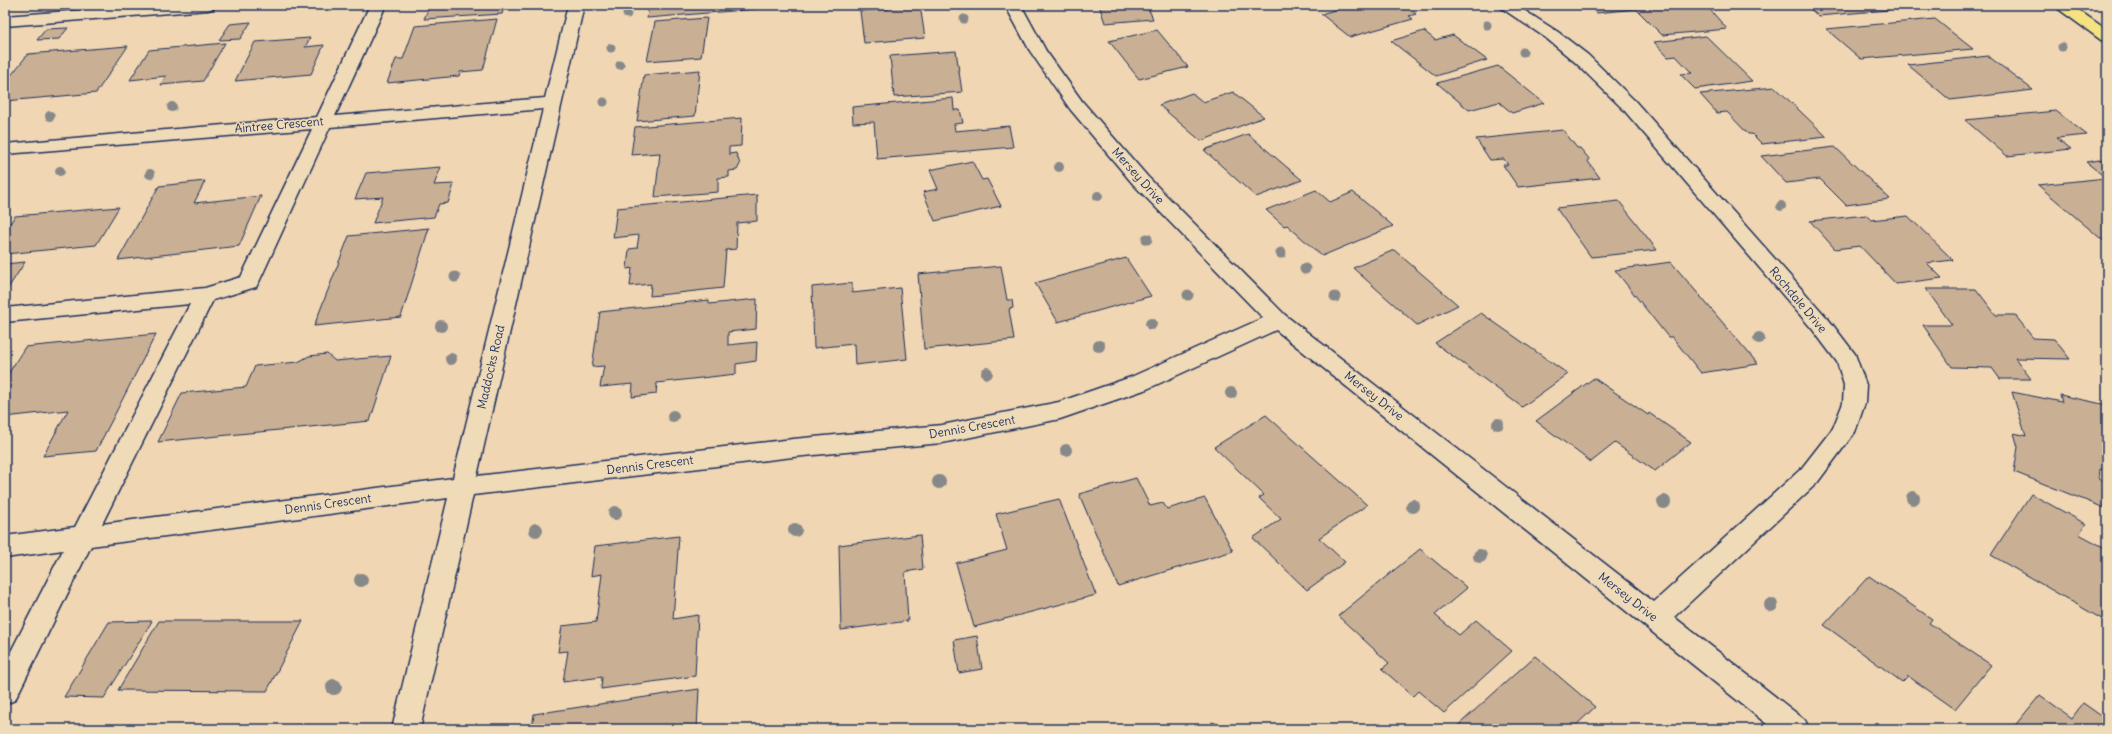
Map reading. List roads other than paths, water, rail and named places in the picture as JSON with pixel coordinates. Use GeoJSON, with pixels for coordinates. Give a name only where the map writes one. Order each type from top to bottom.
{"type":"FeatureCollection","features":[{"type":"Feature","properties":{"kind":"main road"},"geometry":{"type":"LineString","coordinates":[[2061,5],[2107,37]]}},
{"type":"Feature","properties":{"kind":"street"},"geometry":{"type":"LineString","coordinates":[[5,21],[208,5]]}},
{"type":"Feature","properties":{"kind":"street"},"geometry":{"type":"LineString","coordinates":[[5,315],[205,295],[249,282],[378,5]]}},
{"type":"Feature","properties":{"kind":"street","name":"Maddocks Road"},"geometry":{"type":"LineString","coordinates":[[406,729],[576,5]]}},
{"type":"Feature","properties":{"kind":"street","name":"Mersey Drive"},"geometry":{"type":"LineString","coordinates":[[1013,5],[1038,51],[1076,105],[1140,180],[1278,320],[1795,729]]}},
{"type":"Feature","properties":{"kind":"street","name":"Rochdale Drive"},"geometry":{"type":"LineString","coordinates":[[1505,5],[1552,35],[1582,59],[1629,105],[1821,325],[1847,360],[1855,385],[1854,403],[1843,432],[1809,476],[1655,618]]}},
{"type":"Feature","properties":{"kind":"street","name":"Aintree Crescent"},"geometry":{"type":"LineString","coordinates":[[5,149],[323,121],[552,103]]}},
{"type":"Feature","properties":{"kind":"street"},"geometry":{"type":"LineString","coordinates":[[5,691],[205,295]]}},
{"type":"Feature","properties":{"kind":"street","name":"Dennis Crescent"},"geometry":{"type":"LineString","coordinates":[[5,547],[463,487],[793,448],[942,434],[1052,412],[1139,382],[1278,320]]}}]}
